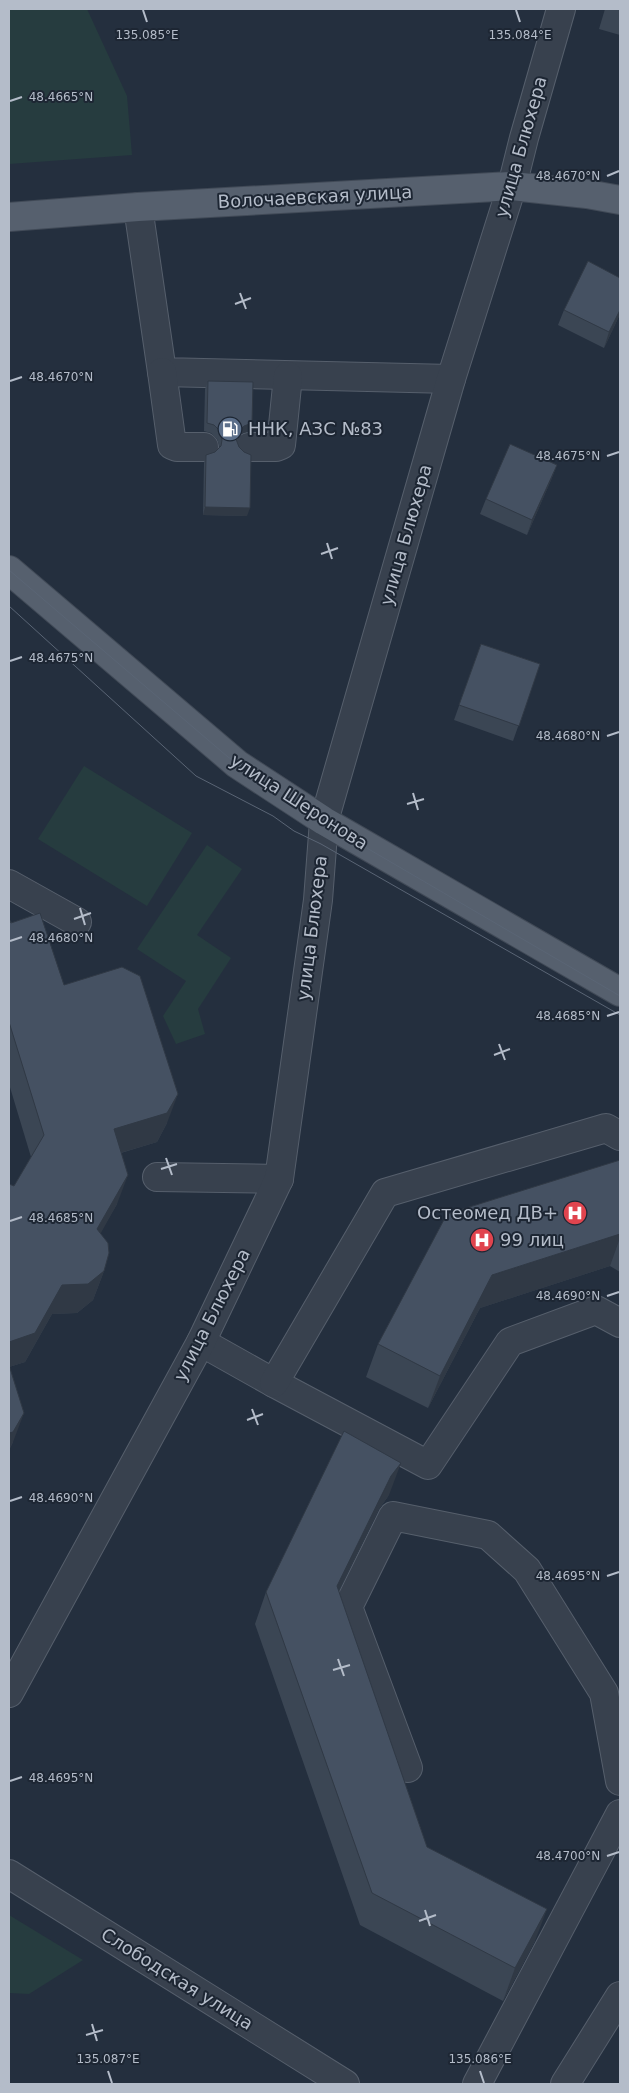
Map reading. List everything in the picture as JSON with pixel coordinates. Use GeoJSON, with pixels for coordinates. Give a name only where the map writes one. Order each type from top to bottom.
{"type":"FeatureCollection","features":[{"type":"Feature","properties":{"kind":"main road","name":"Волочаевская улица"},"geometry":{"type":"LineString","coordinates":[[9,217],[138,206],[512,186],[588,194],[620,200]]}},
{"type":"Feature","properties":{"kind":"main road","name":"улица Шеронова"},"geometry":{"type":"LineString","coordinates":[[9,570],[225,755],[324,821],[620,992]]}},
{"type":"Feature","properties":{"kind":"street","name":"улица Блюхера"},"geometry":{"type":"LineString","coordinates":[[9,1693],[201,1342],[279,1179],[318,900],[324,821],[451,380],[512,186],[561,9]]}},
{"type":"Feature","properties":{"kind":"street"},"geometry":{"type":"LineString","coordinates":[[138,206],[172,445],[177,447],[204,447]]}},
{"type":"Feature","properties":{"kind":"street"},"geometry":{"type":"LineString","coordinates":[[162,372],[451,380]]}},
{"type":"Feature","properties":{"kind":"street"},"geometry":{"type":"LineString","coordinates":[[249,447],[276,447],[281,445],[288,376]]}},
{"type":"Feature","properties":{"kind":"street"},"geometry":{"type":"LineString","coordinates":[[9,884],[77,922]]}},
{"type":"Feature","properties":{"kind":"street"},"geometry":{"type":"LineString","coordinates":[[274,1383],[385,1192],[606,1128],[620,1136]]}},
{"type":"Feature","properties":{"kind":"street"},"geometry":{"type":"LineString","coordinates":[[157,1177],[279,1179]]}},
{"type":"Feature","properties":{"kind":"street"},"geometry":{"type":"LineString","coordinates":[[201,1342],[428,1465],[510,1342],[596,1310],[620,1322]]}},
{"type":"Feature","properties":{"kind":"street"},"geometry":{"type":"LineString","coordinates":[[408,1768],[348,1607],[393,1516],[488,1535],[527,1570],[604,1693],[620,1782]]}},
{"type":"Feature","properties":{"kind":"street"},"geometry":{"type":"LineString","coordinates":[[477,2084],[620,1814]]}},
{"type":"Feature","properties":{"kind":"street","name":"Слободская улица"},"geometry":{"type":"LineString","coordinates":[[9,1874],[345,2084]]}},
{"type":"Feature","properties":{"kind":"street"},"geometry":{"type":"LineString","coordinates":[[566,2084],[620,1996]]}},
{"type":"Feature","properties":{"kind":"green space"},"geometry":{"type":"Polygon","coordinates":[[[9,9],[87,9],[127,96],[132,155],[9,164],[9,9]]]}},
{"type":"Feature","properties":{"kind":"green space"},"geometry":{"type":"Polygon","coordinates":[[[84,766],[192,833],[147,906],[38,839],[84,766]]]}},
{"type":"Feature","properties":{"kind":"green space"},"geometry":{"type":"Polygon","coordinates":[[[207,845],[242,869],[197,935],[231,958],[198,1009],[205,1034],[176,1044],[163,1016],[186,981],[137,949],[207,845]]]}},
{"type":"Feature","properties":{"kind":"green space"},"geometry":{"type":"Polygon","coordinates":[[[9,1915],[83,1960],[29,1994],[9,1993],[9,1915]]]}},
{"type":"Feature","properties":{"kind":"building"},"geometry":{"type":"Polygon","coordinates":[[[588,261],[620,278],[620,310],[609,332],[564,310],[588,261]]]}},
{"type":"Feature","properties":{"kind":"building"},"geometry":{"type":"Polygon","coordinates":[[[208,381],[253,382],[252,423],[244,426],[238,432],[236,439],[239,447],[251,455],[250,508],[205,507],[206,455],[215,452],[221,446],[222,440],[220,431],[214,425],[207,423],[208,381]]]}},
{"type":"Feature","properties":{"kind":"building"},"geometry":{"type":"Polygon","coordinates":[[[510,444],[557,465],[532,520],[486,499],[510,444]]]}},
{"type":"Feature","properties":{"kind":"building"},"geometry":{"type":"Polygon","coordinates":[[[481,644],[540,664],[519,726],[459,705],[481,644]]]}},
{"type":"Feature","properties":{"kind":"building"},"geometry":{"type":"Polygon","coordinates":[[[40,913],[64,985],[122,967],[140,976],[178,1094],[167,1113],[114,1129],[128,1175],[97,1229],[108,1243],[109,1253],[104,1271],[88,1284],[62,1285],[35,1333],[9,1342],[9,1184],[14,1186],[44,1135],[9,1022],[9,919],[11,923],[40,913]]]}},
{"type":"Feature","properties":{"kind":"building"},"geometry":{"type":"Polygon","coordinates":[[[620,1160],[620,1234],[492,1275],[440,1376],[378,1344],[447,1214],[620,1160]]]}},
{"type":"Feature","properties":{"kind":"building"},"geometry":{"type":"Polygon","coordinates":[[[9,1365],[24,1413],[13,1432],[9,1433],[9,1365]]]}},
{"type":"Feature","properties":{"kind":"building"},"geometry":{"type":"Polygon","coordinates":[[[344,1431],[401,1463],[391,1476],[337,1586],[427,1847],[547,1909],[515,1968],[372,1893],[266,1592],[344,1431]]]}},
{"type":"Feature","properties":{"kind":"tram line"},"geometry":{"type":"LineString","coordinates":[[9,570],[228,757],[336,830],[620,996]]}},
{"type":"Feature","properties":{"kind":"tram line"},"geometry":{"type":"LineString","coordinates":[[9,606],[196,776],[273,816],[294,831],[321,844],[620,1015]]}},
{"type":"Feature","properties":{"kind":"place","name":"ННК, АЗС №83"},"geometry":{"type":"Point","coordinates":[230,429]}},
{"type":"Feature","properties":{"kind":"place","name":"Остеомед ДВ+"},"geometry":{"type":"Point","coordinates":[575,1213]}},
{"type":"Feature","properties":{"kind":"place","name":"99 лиц"},"geometry":{"type":"Point","coordinates":[482,1240]}}]}
